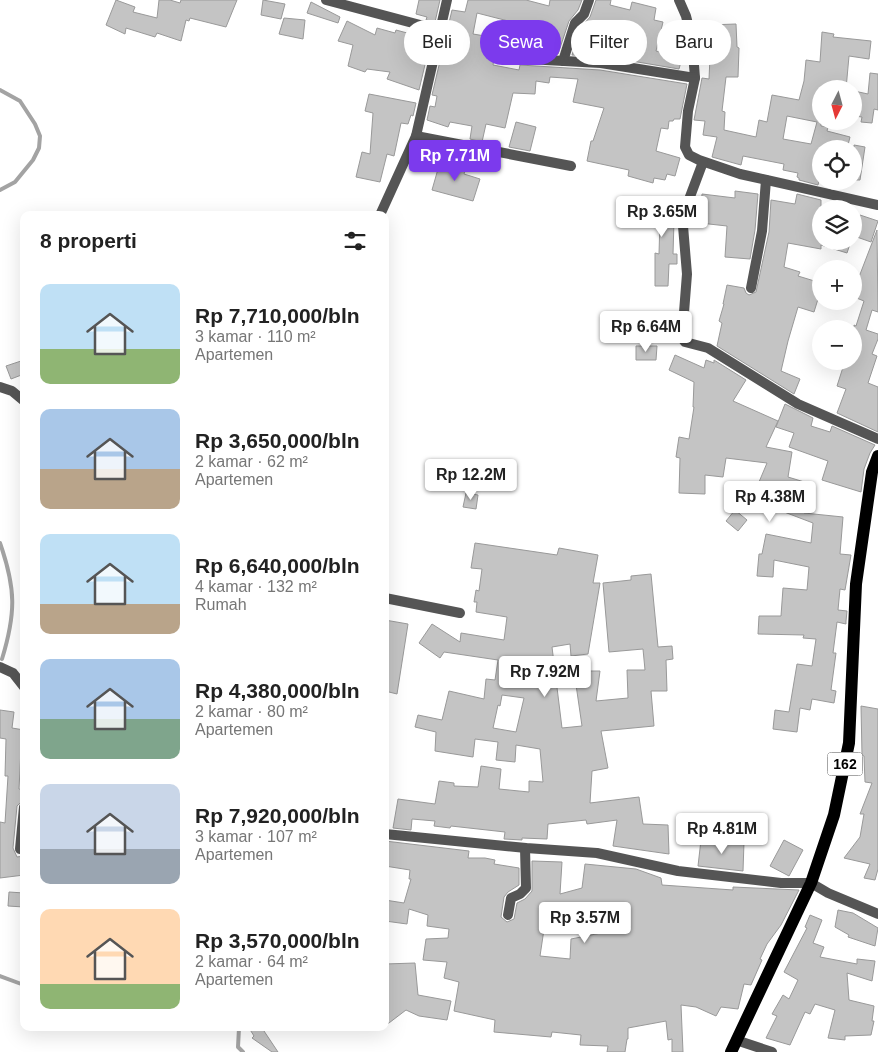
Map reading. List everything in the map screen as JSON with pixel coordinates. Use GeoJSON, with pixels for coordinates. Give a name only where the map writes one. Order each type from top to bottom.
{"type":"FeatureCollection","features":[{"type":"Feature","properties":{"kind":"main road","name":"162"},"geometry":{"type":"LineString","coordinates":[[734,1046],[811,883],[834,815],[849,743],[856,584],[872,506],[872,472],[878,456]]}},
{"type":"Feature","properties":{"kind":"street"},"geometry":{"type":"LineString","coordinates":[[326,0],[404,21]]}},
{"type":"Feature","properties":{"kind":"street"},"geometry":{"type":"LineString","coordinates":[[442,20],[447,0]]}},
{"type":"Feature","properties":{"kind":"street"},"geometry":{"type":"LineString","coordinates":[[589,0],[584,14],[575,23],[563,61],[601,63],[695,78]]}},
{"type":"Feature","properties":{"kind":"street"},"geometry":{"type":"LineString","coordinates":[[679,0],[686,16],[692,40],[695,78],[688,111],[685,147],[688,155],[703,162],[766,180],[878,206]]}},
{"type":"Feature","properties":{"kind":"street"},"geometry":{"type":"LineString","coordinates":[[382,211],[416,136],[432,65]]}},
{"type":"Feature","properties":{"kind":"street"},"geometry":{"type":"LineString","coordinates":[[416,136],[571,166]]}},
{"type":"Feature","properties":{"kind":"street"},"geometry":{"type":"LineString","coordinates":[[703,162],[688,202],[683,226],[687,274],[682,338],[685,342],[708,348],[798,404],[878,439]]}},
{"type":"Feature","properties":{"kind":"street"},"geometry":{"type":"LineString","coordinates":[[750,288],[762,231],[766,180]]}},
{"type":"Feature","properties":{"kind":"street"},"geometry":{"type":"LineString","coordinates":[[0,387],[20,398]]}},
{"type":"Feature","properties":{"kind":"street"},"geometry":{"type":"LineString","coordinates":[[389,599],[460,613]]}},
{"type":"Feature","properties":{"kind":"street"},"geometry":{"type":"LineString","coordinates":[[0,668],[13,673],[20,682]]}},
{"type":"Feature","properties":{"kind":"street"},"geometry":{"type":"LineString","coordinates":[[389,834],[597,853],[678,871],[781,883],[811,883],[828,893],[878,914]]}},
{"type":"Feature","properties":{"kind":"street"},"geometry":{"type":"LineString","coordinates":[[508,915],[511,898],[520,894],[526,888],[525,848]]}},
{"type":"Feature","properties":{"kind":"street"},"geometry":{"type":"LineString","coordinates":[[734,1046],[772,1052]]}},
{"type":"Feature","properties":{"kind":"building"},"geometry":{"type":"Polygon","coordinates":[[[116,0],[135,7],[133,12],[157,18],[159,0],[170,0],[180,3],[181,0],[237,0],[226,27],[190,18],[189,21],[186,20],[181,41],[157,33],[155,37],[126,28],[125,34],[106,25],[116,0]]]}},
{"type":"Feature","properties":{"kind":"building"},"geometry":{"type":"Polygon","coordinates":[[[263,0],[285,4],[281,19],[261,15],[263,0]]]}},
{"type":"Feature","properties":{"kind":"building"},"geometry":{"type":"Polygon","coordinates":[[[419,0],[440,0],[435,20],[426,20],[427,17],[416,14],[419,0]]]}},
{"type":"Feature","properties":{"kind":"building"},"geometry":{"type":"Polygon","coordinates":[[[468,0],[526,0],[549,6],[550,0],[582,0],[578,10],[569,21],[561,45],[561,20],[504,20],[477,13],[473,34],[480,35],[480,65],[493,65],[519,70],[520,65],[600,70],[687,84],[680,119],[669,121],[668,129],[661,128],[656,151],[680,158],[675,176],[667,174],[665,180],[654,178],[653,183],[628,176],[629,170],[587,161],[591,141],[593,141],[604,108],[573,102],[578,79],[550,77],[549,83],[536,81],[535,94],[513,93],[505,128],[486,124],[482,142],[470,139],[472,126],[450,122],[448,127],[427,120],[430,106],[435,107],[437,96],[432,95],[439,65],[470,65],[470,20],[450,20],[452,10],[465,12],[468,0]]]}},
{"type":"Feature","properties":{"kind":"building"},"geometry":{"type":"Polygon","coordinates":[[[596,0],[611,0],[610,5],[630,10],[632,2],[656,8],[654,20],[657,21],[657,65],[680,65],[679,69],[647,64],[647,20],[587,20],[596,0]]]}},
{"type":"Feature","properties":{"kind":"building"},"geometry":{"type":"Polygon","coordinates":[[[311,2],[340,17],[338,23],[307,13],[311,2]]]}},
{"type":"Feature","properties":{"kind":"building"},"geometry":{"type":"Polygon","coordinates":[[[284,18],[305,20],[303,39],[279,34],[284,18]]]}},
{"type":"Feature","properties":{"kind":"building"},"geometry":{"type":"Polygon","coordinates":[[[347,21],[375,35],[377,28],[395,33],[396,30],[404,32],[404,65],[425,65],[419,90],[387,79],[390,72],[367,69],[365,72],[348,66],[353,45],[338,41],[347,21]]]}},
{"type":"Feature","properties":{"kind":"building"},"geometry":{"type":"Polygon","coordinates":[[[731,24],[736,24],[737,47],[739,48],[738,77],[726,77],[722,111],[725,112],[724,130],[756,137],[759,120],[767,122],[772,95],[799,100],[804,81],[806,60],[820,62],[822,32],[834,34],[833,37],[871,41],[869,59],[849,56],[847,80],[812,80],[812,121],[787,116],[783,139],[811,144],[812,140],[812,183],[799,180],[797,177],[798,173],[783,170],[784,164],[743,156],[741,165],[712,157],[717,137],[703,135],[705,121],[694,120],[702,78],[709,79],[710,65],[731,65],[731,24]]]}},
{"type":"Feature","properties":{"kind":"building"},"geometry":{"type":"Polygon","coordinates":[[[870,73],[878,74],[878,110],[874,109],[872,123],[862,122],[862,93],[868,94],[870,73]]]}},
{"type":"Feature","properties":{"kind":"building"},"geometry":{"type":"Polygon","coordinates":[[[369,94],[416,103],[413,116],[411,115],[408,124],[401,123],[394,156],[387,154],[380,182],[356,177],[362,152],[370,154],[373,113],[365,111],[369,94]]]}},
{"type":"Feature","properties":{"kind":"building"},"geometry":{"type":"Polygon","coordinates":[[[516,122],[536,127],[530,151],[509,147],[516,122]]]}},
{"type":"Feature","properties":{"kind":"building"},"geometry":{"type":"Polygon","coordinates":[[[815,130],[827,130],[850,137],[849,140],[812,140],[815,130]]]}},
{"type":"Feature","properties":{"kind":"building"},"geometry":{"type":"Polygon","coordinates":[[[862,146],[865,147],[862,167],[862,146]]]}},
{"type":"Feature","properties":{"kind":"building"},"geometry":{"type":"Polygon","coordinates":[[[440,162],[465,170],[464,174],[480,179],[473,201],[432,190],[440,162]]]}},
{"type":"Feature","properties":{"kind":"building"},"geometry":{"type":"Polygon","coordinates":[[[735,191],[758,194],[750,259],[725,257],[727,226],[700,223],[702,194],[735,198],[735,191]]]}},
{"type":"Feature","properties":{"kind":"building"},"geometry":{"type":"Polygon","coordinates":[[[797,194],[821,200],[812,200],[812,247],[788,243],[784,267],[800,272],[798,276],[812,280],[812,310],[815,310],[814,312],[798,307],[788,341],[781,371],[800,379],[794,394],[717,346],[722,323],[719,321],[727,285],[744,288],[749,295],[756,292],[769,232],[771,200],[795,204],[797,194]]]}},
{"type":"Feature","properties":{"kind":"building"},"geometry":{"type":"Polygon","coordinates":[[[633,205],[678,206],[677,221],[674,221],[673,254],[677,254],[677,264],[669,264],[668,286],[655,286],[655,253],[659,254],[660,219],[632,217],[633,205]]]}},
{"type":"Feature","properties":{"kind":"building"},"geometry":{"type":"Polygon","coordinates":[[[862,216],[878,221],[871,242],[862,239],[862,216]]]}},
{"type":"Feature","properties":{"kind":"building"},"geometry":{"type":"Polygon","coordinates":[[[877,230],[878,312],[872,310],[866,330],[878,334],[872,354],[877,356],[868,383],[878,387],[878,432],[837,413],[846,389],[837,386],[842,370],[862,370],[862,320],[858,320],[864,301],[862,300],[862,269],[877,230]]]}},
{"type":"Feature","properties":{"kind":"building"},"geometry":{"type":"Polygon","coordinates":[[[837,250],[848,250],[847,253],[837,250]]]}},
{"type":"Feature","properties":{"kind":"building"},"geometry":{"type":"Polygon","coordinates":[[[636,346],[657,346],[656,360],[636,360],[636,346]]]}},
{"type":"Feature","properties":{"kind":"building"},"geometry":{"type":"Polygon","coordinates":[[[675,355],[704,368],[706,360],[714,363],[714,360],[746,380],[733,401],[778,421],[766,447],[792,452],[788,477],[814,485],[804,513],[843,517],[840,554],[851,555],[845,590],[840,589],[838,610],[847,611],[846,624],[837,622],[833,653],[836,653],[831,690],[836,691],[834,703],[812,699],[810,710],[800,708],[797,732],[773,729],[775,710],[789,712],[797,664],[812,666],[816,639],[803,638],[804,635],[758,634],[759,616],[781,616],[783,588],[807,590],[809,567],[774,560],[773,577],[757,576],[759,554],[762,554],[766,534],[811,543],[813,523],[779,510],[786,493],[759,482],[767,463],[726,458],[723,477],[705,475],[705,494],[679,493],[680,458],[676,457],[679,437],[689,439],[694,407],[694,382],[669,370],[675,355]]]}},
{"type":"Feature","properties":{"kind":"building"},"geometry":{"type":"Polygon","coordinates":[[[20,361],[20,376],[11,379],[6,366],[20,361]]]}},
{"type":"Feature","properties":{"kind":"building"},"geometry":{"type":"Polygon","coordinates":[[[785,404],[813,418],[811,426],[830,432],[832,426],[875,445],[864,469],[861,492],[822,480],[828,461],[789,447],[794,433],[776,427],[785,404]]]}},
{"type":"Feature","properties":{"kind":"building"},"geometry":{"type":"Polygon","coordinates":[[[466,493],[478,495],[476,509],[463,507],[466,493]]]}},
{"type":"Feature","properties":{"kind":"building"},"geometry":{"type":"Polygon","coordinates":[[[735,510],[747,520],[738,531],[726,521],[735,510]]]}},
{"type":"Feature","properties":{"kind":"building"},"geometry":{"type":"Polygon","coordinates":[[[475,543],[557,555],[559,548],[598,555],[593,583],[600,583],[588,654],[571,656],[570,644],[552,647],[562,728],[582,726],[574,671],[600,671],[596,701],[628,698],[627,670],[645,670],[643,649],[609,652],[603,583],[631,580],[631,576],[651,574],[658,647],[672,646],[673,659],[666,660],[667,691],[651,691],[654,726],[601,731],[608,768],[592,771],[590,803],[639,797],[643,824],[668,825],[669,854],[613,846],[617,820],[587,824],[586,820],[548,824],[547,839],[522,838],[522,840],[504,839],[505,832],[434,826],[435,821],[412,819],[411,830],[393,828],[398,799],[435,804],[439,781],[454,783],[454,786],[478,787],[481,766],[501,769],[499,789],[529,792],[529,781],[543,782],[540,749],[516,745],[515,762],[496,760],[498,742],[475,739],[473,757],[435,751],[436,732],[415,727],[418,715],[442,720],[449,691],[484,699],[486,679],[495,680],[498,660],[444,652],[440,658],[419,643],[432,624],[460,642],[461,633],[504,640],[507,617],[476,612],[477,602],[474,602],[476,590],[479,591],[482,569],[471,568],[475,543]],[[502,695],[493,728],[516,732],[524,698],[502,695]]]}},
{"type":"Feature","properties":{"kind":"building"},"geometry":{"type":"Polygon","coordinates":[[[389,621],[408,624],[397,694],[389,692],[389,621]]]}},
{"type":"Feature","properties":{"kind":"building"},"geometry":{"type":"Polygon","coordinates":[[[861,706],[878,709],[878,869],[875,880],[864,878],[870,864],[844,858],[860,837],[864,814],[860,814],[872,783],[865,782],[864,756],[862,755],[861,706]]]}},
{"type":"Feature","properties":{"kind":"building"},"geometry":{"type":"Polygon","coordinates":[[[0,710],[14,712],[12,728],[20,729],[20,803],[17,806],[13,848],[17,857],[20,857],[20,876],[0,878],[0,822],[5,823],[8,776],[5,776],[6,739],[0,738],[0,710]]]}},
{"type":"Feature","properties":{"kind":"building"},"geometry":{"type":"Polygon","coordinates":[[[701,840],[744,842],[743,871],[698,866],[701,840]]]}},
{"type":"Feature","properties":{"kind":"building"},"geometry":{"type":"Polygon","coordinates":[[[784,840],[803,850],[789,876],[770,866],[784,840]]]}},
{"type":"Feature","properties":{"kind":"building"},"geometry":{"type":"Polygon","coordinates":[[[389,841],[469,851],[468,858],[485,858],[495,860],[494,864],[519,868],[519,885],[504,897],[501,917],[507,922],[514,919],[517,903],[525,899],[532,891],[532,861],[562,862],[560,894],[582,888],[585,864],[636,869],[661,878],[662,885],[733,890],[733,887],[799,890],[781,925],[767,944],[751,985],[744,984],[738,1009],[721,1007],[716,1016],[696,1007],[681,1005],[683,1052],[672,1052],[672,1039],[668,1040],[666,1021],[628,1028],[625,1052],[607,1052],[608,1046],[580,1045],[581,1035],[552,1032],[551,1037],[494,1032],[495,1020],[454,1011],[459,982],[444,978],[447,962],[423,960],[426,939],[448,938],[449,929],[427,926],[428,915],[409,909],[407,924],[389,922],[389,901],[404,903],[411,879],[409,879],[410,870],[389,867],[389,841]],[[546,916],[540,956],[570,959],[571,939],[631,927],[546,916]]]}},
{"type":"Feature","properties":{"kind":"building"},"geometry":{"type":"Polygon","coordinates":[[[9,892],[20,893],[20,907],[8,906],[9,892]]]}},
{"type":"Feature","properties":{"kind":"building"},"geometry":{"type":"Polygon","coordinates":[[[838,910],[853,913],[878,928],[875,946],[848,937],[849,935],[835,927],[838,910]]]}},
{"type":"Feature","properties":{"kind":"building"},"geometry":{"type":"Polygon","coordinates":[[[810,915],[822,920],[813,943],[824,947],[820,957],[857,964],[857,959],[875,961],[872,981],[847,973],[849,1000],[874,1006],[872,1021],[874,1021],[871,1035],[845,1036],[845,1040],[828,1038],[835,1010],[815,1004],[810,1014],[805,1012],[790,1045],[766,1038],[777,1016],[772,1014],[783,995],[789,999],[798,980],[784,972],[807,928],[805,927],[810,915]]]}},
{"type":"Feature","properties":{"kind":"building"},"geometry":{"type":"Polygon","coordinates":[[[415,963],[418,995],[451,1001],[447,1020],[419,1016],[406,1010],[389,1023],[389,964],[415,963]]]}},
{"type":"Feature","properties":{"kind":"building"},"geometry":{"type":"Polygon","coordinates":[[[251,1031],[264,1031],[278,1052],[272,1052],[252,1038],[254,1036],[251,1031]]]}},
{"type":"Feature","properties":{"kind":"waterway"},"geometry":{"type":"LineString","coordinates":[[0,90],[20,101],[35,124],[40,136],[39,148],[33,160],[15,182],[0,190]]}},
{"type":"Feature","properties":{"kind":"waterway"},"geometry":{"type":"LineString","coordinates":[[0,543],[9,574],[12,601],[10,628],[2,659]]}},
{"type":"Feature","properties":{"kind":"waterway"},"geometry":{"type":"LineString","coordinates":[[0,976],[20,984]]}},
{"type":"Feature","properties":{"kind":"waterway"},"geometry":{"type":"LineString","coordinates":[[239,1031],[238,1047],[243,1052]]}}]}
